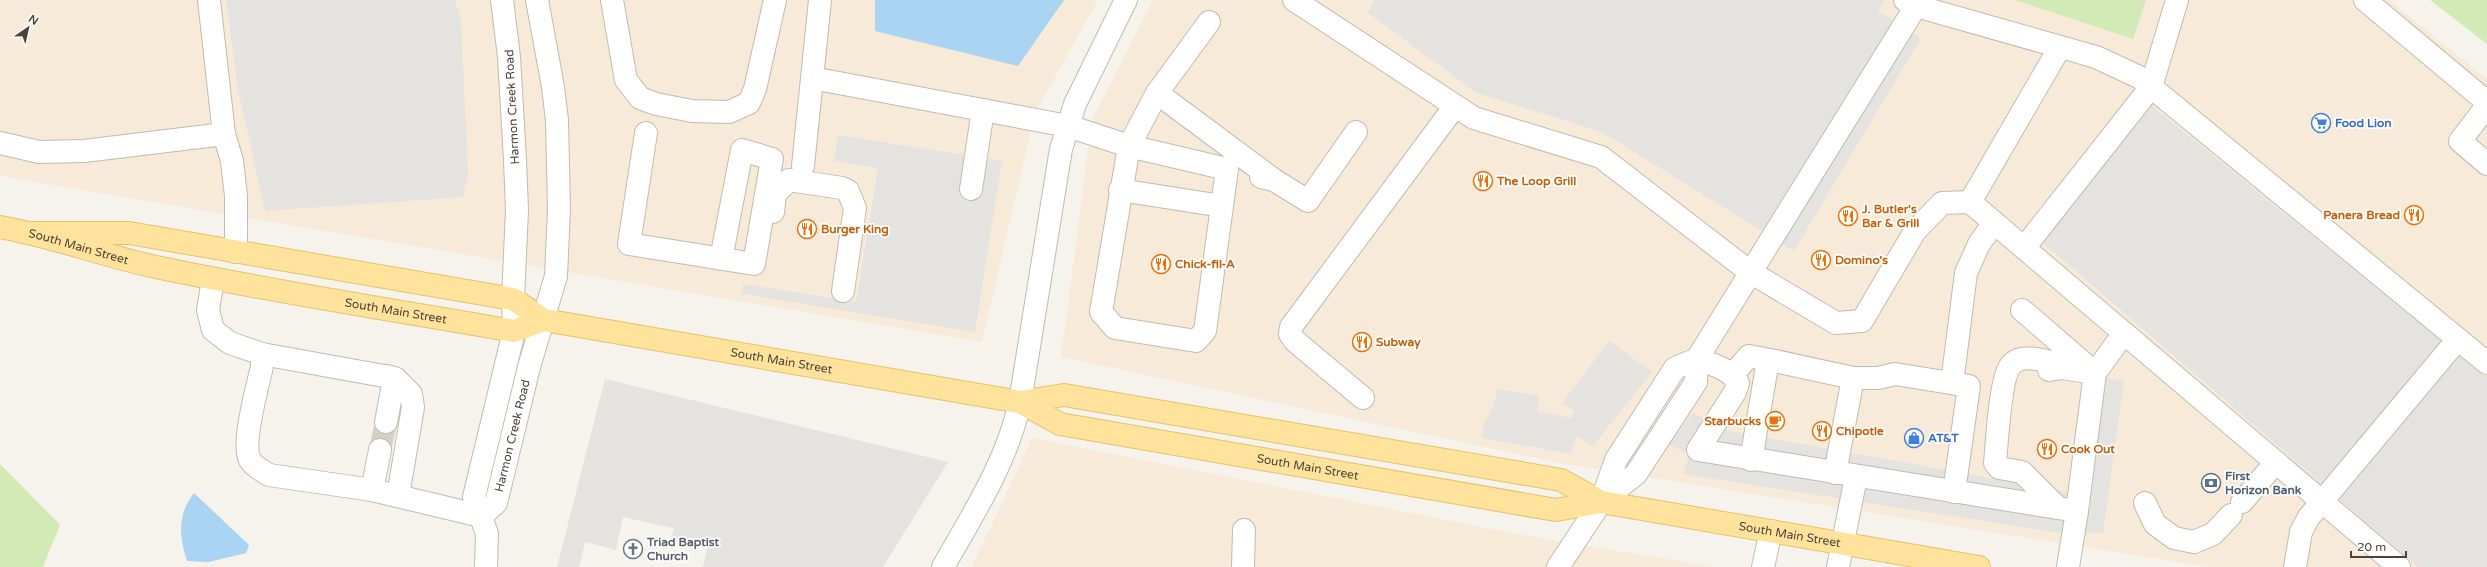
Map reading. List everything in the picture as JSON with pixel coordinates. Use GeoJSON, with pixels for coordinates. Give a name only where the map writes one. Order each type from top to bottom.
{"type":"FeatureCollection","features":[{"type":"Feature","properties":{"kind":"main road"},"geometry":{"type":"LineString","coordinates":[[0,227],[33,233]]}},
{"type":"Feature","properties":{"kind":"main road","name":"South Main Street"},"geometry":{"type":"LineString","coordinates":[[33,233],[124,260],[213,279],[514,330],[544,320]]}},
{"type":"Feature","properties":{"kind":"main road","name":"South Main Street"},"geometry":{"type":"LineString","coordinates":[[33,233],[129,233],[512,299],[544,320],[1020,402],[1064,395],[1343,442],[1561,480],[1601,502],[1979,567]]}},
{"type":"Feature","properties":{"kind":"main road","name":"South Main Street"},"geometry":{"type":"LineString","coordinates":[[1020,402],[1060,424],[1556,510],[1601,502]]}},
{"type":"Feature","properties":{"kind":"street"},"geometry":{"type":"LineString","coordinates":[[209,0],[224,134],[232,161],[236,196],[236,252]]}},
{"type":"Feature","properties":{"kind":"street","name":"Harmon Creek Road"},"geometry":{"type":"LineString","coordinates":[[502,0],[509,57],[515,160],[517,218],[512,299],[514,330],[474,497],[481,516],[496,503],[529,367],[556,276],[559,158],[553,87],[537,0]]}},
{"type":"Feature","properties":{"kind":"street"},"geometry":{"type":"LineString","coordinates":[[612,0],[626,80],[640,98],[656,104],[692,111],[729,112],[749,103],[755,89],[775,0]]}},
{"type":"Feature","properties":{"kind":"street"},"geometry":{"type":"LineString","coordinates":[[803,166],[820,0]]}},
{"type":"Feature","properties":{"kind":"street"},"geometry":{"type":"LineString","coordinates":[[943,567],[997,470],[1012,434],[1020,402],[1056,174],[1068,126],[1085,82],[1126,0]]}},
{"type":"Feature","properties":{"kind":"street"},"geometry":{"type":"LineString","coordinates":[[1294,0],[1474,118],[1601,157],[1750,272],[1836,323],[1862,320],[1915,231],[1942,203],[1970,202],[2399,567]]}},
{"type":"Feature","properties":{"kind":"street"},"geometry":{"type":"LineString","coordinates":[[2024,248],[2151,87],[2177,0]]}},
{"type":"Feature","properties":{"kind":"street"},"geometry":{"type":"LineString","coordinates":[[2364,0],[2487,102]]}},
{"type":"Feature","properties":{"kind":"street"},"geometry":{"type":"LineString","coordinates":[[1558,567],[1601,502],[1616,460],[1675,368],[1697,359],[1911,3],[2096,57],[2139,77],[2487,363]]}},
{"type":"Feature","properties":{"kind":"street"},"geometry":{"type":"LineString","coordinates":[[1209,22],[1157,93],[1129,146],[1120,190],[1101,312],[1116,328],[1196,341],[1205,331],[1226,169]]}},
{"type":"Feature","properties":{"kind":"street"},"geometry":{"type":"LineString","coordinates":[[1970,202],[2060,47]]}},
{"type":"Feature","properties":{"kind":"street"},"geometry":{"type":"LineString","coordinates":[[812,78],[1068,126],[1129,146],[1274,180]]}},
{"type":"Feature","properties":{"kind":"street"},"geometry":{"type":"LineString","coordinates":[[1157,93],[1274,180],[1308,201],[1356,132]]}},
{"type":"Feature","properties":{"kind":"street"},"geometry":{"type":"LineString","coordinates":[[1363,398],[1296,341],[1290,334],[1291,327],[1455,106]]}},
{"type":"Feature","properties":{"kind":"street"},"geometry":{"type":"LineString","coordinates":[[2487,106],[2460,141],[2487,164]]}},
{"type":"Feature","properties":{"kind":"street"},"geometry":{"type":"LineString","coordinates":[[971,189],[983,110]]}},
{"type":"Feature","properties":{"kind":"street"},"geometry":{"type":"LineString","coordinates":[[646,133],[629,244],[761,266]]}},
{"type":"Feature","properties":{"kind":"street"},"geometry":{"type":"LineString","coordinates":[[0,143],[39,152],[84,151],[224,134]]}},
{"type":"Feature","properties":{"kind":"street"},"geometry":{"type":"LineString","coordinates":[[721,259],[742,150],[772,159],[761,266]]}},
{"type":"Feature","properties":{"kind":"street"},"geometry":{"type":"LineString","coordinates":[[761,266],[775,194],[779,189],[789,180],[842,188],[848,191],[855,208],[843,292]]}},
{"type":"Feature","properties":{"kind":"street"},"geometry":{"type":"LineString","coordinates":[[1120,190],[1222,206]]}},
{"type":"Feature","properties":{"kind":"street"},"geometry":{"type":"LineString","coordinates":[[1952,383],[1966,273],[1979,244],[1994,223]]}},
{"type":"Feature","properties":{"kind":"street"},"geometry":{"type":"LineString","coordinates":[[213,279],[208,310],[213,330],[230,343],[262,354],[380,374],[401,382],[413,399],[413,415],[398,496]]}},
{"type":"Feature","properties":{"kind":"street"},"geometry":{"type":"LineString","coordinates":[[2022,310],[2095,373]]}},
{"type":"Feature","properties":{"kind":"street"},"geometry":{"type":"LineString","coordinates":[[2068,567],[2067,510],[2095,373],[2124,333]]}},
{"type":"Feature","properties":{"kind":"street"},"geometry":{"type":"LineString","coordinates":[[2295,567],[2304,524],[2458,339]]}},
{"type":"Feature","properties":{"kind":"street"},"geometry":{"type":"LineString","coordinates":[[262,354],[262,366],[247,444],[250,460],[269,475],[372,490],[481,516],[487,534],[486,567]]}},
{"type":"Feature","properties":{"kind":"street"},"geometry":{"type":"LineString","coordinates":[[1733,374],[1749,356],[1853,378],[1878,378],[1895,374],[1969,386],[1954,492]]}},
{"type":"Feature","properties":{"kind":"street"},"geometry":{"type":"LineString","coordinates":[[1697,359],[1722,368],[1733,374],[1738,383],[1735,392],[1698,450],[1751,460],[2067,510]]}},
{"type":"Feature","properties":{"kind":"street"},"geometry":{"type":"LineString","coordinates":[[1751,460],[1767,366],[1775,361]]}},
{"type":"Feature","properties":{"kind":"street"},"geometry":{"type":"LineString","coordinates":[[2002,500],[2016,374],[2026,367],[2055,371],[2062,368],[2095,373]]}},
{"type":"Feature","properties":{"kind":"street"},"geometry":{"type":"LineString","coordinates":[[380,374],[393,385],[386,422]]}},
{"type":"Feature","properties":{"kind":"street"},"geometry":{"type":"LineString","coordinates":[[1835,473],[1853,378]]}},
{"type":"Feature","properties":{"kind":"street"},"geometry":{"type":"LineString","coordinates":[[372,490],[380,450]]}},
{"type":"Feature","properties":{"kind":"street"},"geometry":{"type":"LineString","coordinates":[[2146,503],[2155,524],[2174,538],[2194,542],[2213,534],[2276,462]]}},
{"type":"Feature","properties":{"kind":"street"},"geometry":{"type":"LineString","coordinates":[[2005,470],[2022,472],[2067,510]]}},
{"type":"Feature","properties":{"kind":"street"},"geometry":{"type":"LineString","coordinates":[[1838,567],[1856,476]]}},
{"type":"Feature","properties":{"kind":"street"},"geometry":{"type":"LineString","coordinates":[[1242,567],[1244,530]]}},
{"type":"Feature","properties":{"kind":"street"},"geometry":{"type":"LineString","coordinates":[[1763,567],[1770,531]]}},
{"type":"Feature","properties":{"kind":"shaded area"},"geometry":{"type":"Polygon","coordinates":[[[0,0],[1098,0],[1035,113],[982,342],[0,176],[0,0]]]}},
{"type":"Feature","properties":{"kind":"shaded area"},"geometry":{"type":"Polygon","coordinates":[[[226,0],[455,0],[461,19],[468,174],[463,197],[265,211],[238,89],[226,0]]]}},
{"type":"Feature","properties":{"kind":"shaded area"},"geometry":{"type":"Polygon","coordinates":[[[1153,0],[2389,0],[2487,79],[2487,567],[2209,567],[1560,463],[1061,357],[1092,120],[1153,0]]]}},
{"type":"Feature","properties":{"kind":"shaded area"},"geometry":{"type":"Polygon","coordinates":[[[1372,0],[1884,0],[1878,11],[1921,38],[1794,251],[1602,132],[1477,93],[1367,12],[1375,2],[1372,0]]]}},
{"type":"Feature","properties":{"kind":"shaded area"},"geometry":{"type":"Polygon","coordinates":[[[2152,106],[2487,378],[2487,567],[2418,567],[2041,241],[2152,106]]]}},
{"type":"Feature","properties":{"kind":"shaded area"},"geometry":{"type":"Polygon","coordinates":[[[838,135],[1002,161],[975,332],[742,294],[743,284],[856,302],[878,168],[834,161],[838,135]]]}},
{"type":"Feature","properties":{"kind":"shaded area"},"geometry":{"type":"Polygon","coordinates":[[[1609,341],[1652,372],[1593,446],[1577,436],[1571,454],[1482,438],[1484,424],[1494,406],[1497,389],[1539,396],[1537,412],[1572,418],[1574,411],[1562,403],[1609,341]]]}},
{"type":"Feature","properties":{"kind":"shaded area"},"geometry":{"type":"Polygon","coordinates":[[[2103,377],[2124,381],[2103,533],[2054,532],[1683,474],[1689,454],[1668,444],[1693,413],[1730,431],[2084,495],[2103,377]]]}},
{"type":"Feature","properties":{"kind":"shaded area"},"geometry":{"type":"Polygon","coordinates":[[[605,379],[948,462],[883,567],[703,567],[707,548],[671,540],[674,528],[623,517],[616,550],[585,542],[579,567],[557,567],[605,379]]]}},
{"type":"Feature","properties":{"kind":"shaded area"},"geometry":{"type":"Polygon","coordinates":[[[1032,438],[1517,534],[1715,567],[972,567],[1032,438]]]}},
{"type":"Feature","properties":{"kind":"green space"},"geometry":{"type":"Polygon","coordinates":[[[2015,0],[2146,0],[2133,39],[2015,0]]]}},
{"type":"Feature","properties":{"kind":"green space"},"geometry":{"type":"Polygon","coordinates":[[[2430,0],[2487,0],[2487,44],[2430,0]]]}},
{"type":"Feature","properties":{"kind":"green space"},"geometry":{"type":"Polygon","coordinates":[[[0,464],[60,525],[43,567],[0,567],[0,464]]]}},
{"type":"Feature","properties":{"kind":"water"},"geometry":{"type":"Polygon","coordinates":[[[875,0],[1064,0],[1018,66],[875,31],[875,0]]]}},
{"type":"Feature","properties":{"kind":"water"},"geometry":{"type":"Polygon","coordinates":[[[194,493],[249,545],[246,553],[209,562],[187,561],[182,543],[181,526],[188,501],[194,493]]]}},
{"type":"Feature","properties":{"kind":"tunnel"},"geometry":{"type":"LineString","coordinates":[[380,450],[386,422]]}},
{"type":"Feature","properties":{"kind":"place","name":"Food Lion"},"geometry":{"type":"Point","coordinates":[2321,123]}},
{"type":"Feature","properties":{"kind":"place","name":"The Loop Grill"},"geometry":{"type":"Point","coordinates":[1483,181]}},
{"type":"Feature","properties":{"kind":"place","name":"Panera Bread"},"geometry":{"type":"Point","coordinates":[2414,215]}},
{"type":"Feature","properties":{"kind":"place","name":"J. Butler's Bar & Grill"},"geometry":{"type":"Point","coordinates":[1848,216]}},
{"type":"Feature","properties":{"kind":"place","name":"Burger King"},"geometry":{"type":"Point","coordinates":[807,229]}},
{"type":"Feature","properties":{"kind":"place","name":"Domino's"},"geometry":{"type":"Point","coordinates":[1821,260]}},
{"type":"Feature","properties":{"kind":"place","name":"Chick-fil-A"},"geometry":{"type":"Point","coordinates":[1161,264]}},
{"type":"Feature","properties":{"kind":"place","name":"Subway"},"geometry":{"type":"Point","coordinates":[1362,342]}},
{"type":"Feature","properties":{"kind":"place","name":"Starbucks"},"geometry":{"type":"Point","coordinates":[1775,421]}},
{"type":"Feature","properties":{"kind":"place","name":"Chipotle"},"geometry":{"type":"Point","coordinates":[1822,431]}},
{"type":"Feature","properties":{"kind":"place","name":"AT&T"},"geometry":{"type":"Point","coordinates":[1914,438]}},
{"type":"Feature","properties":{"kind":"place","name":"Cook Out"},"geometry":{"type":"Point","coordinates":[2047,449]}},
{"type":"Feature","properties":{"kind":"place","name":"First Horizon Bank"},"geometry":{"type":"Point","coordinates":[2211,483]}},
{"type":"Feature","properties":{"kind":"place","name":"Triad Baptist Church"},"geometry":{"type":"Point","coordinates":[633,549]}}]}
